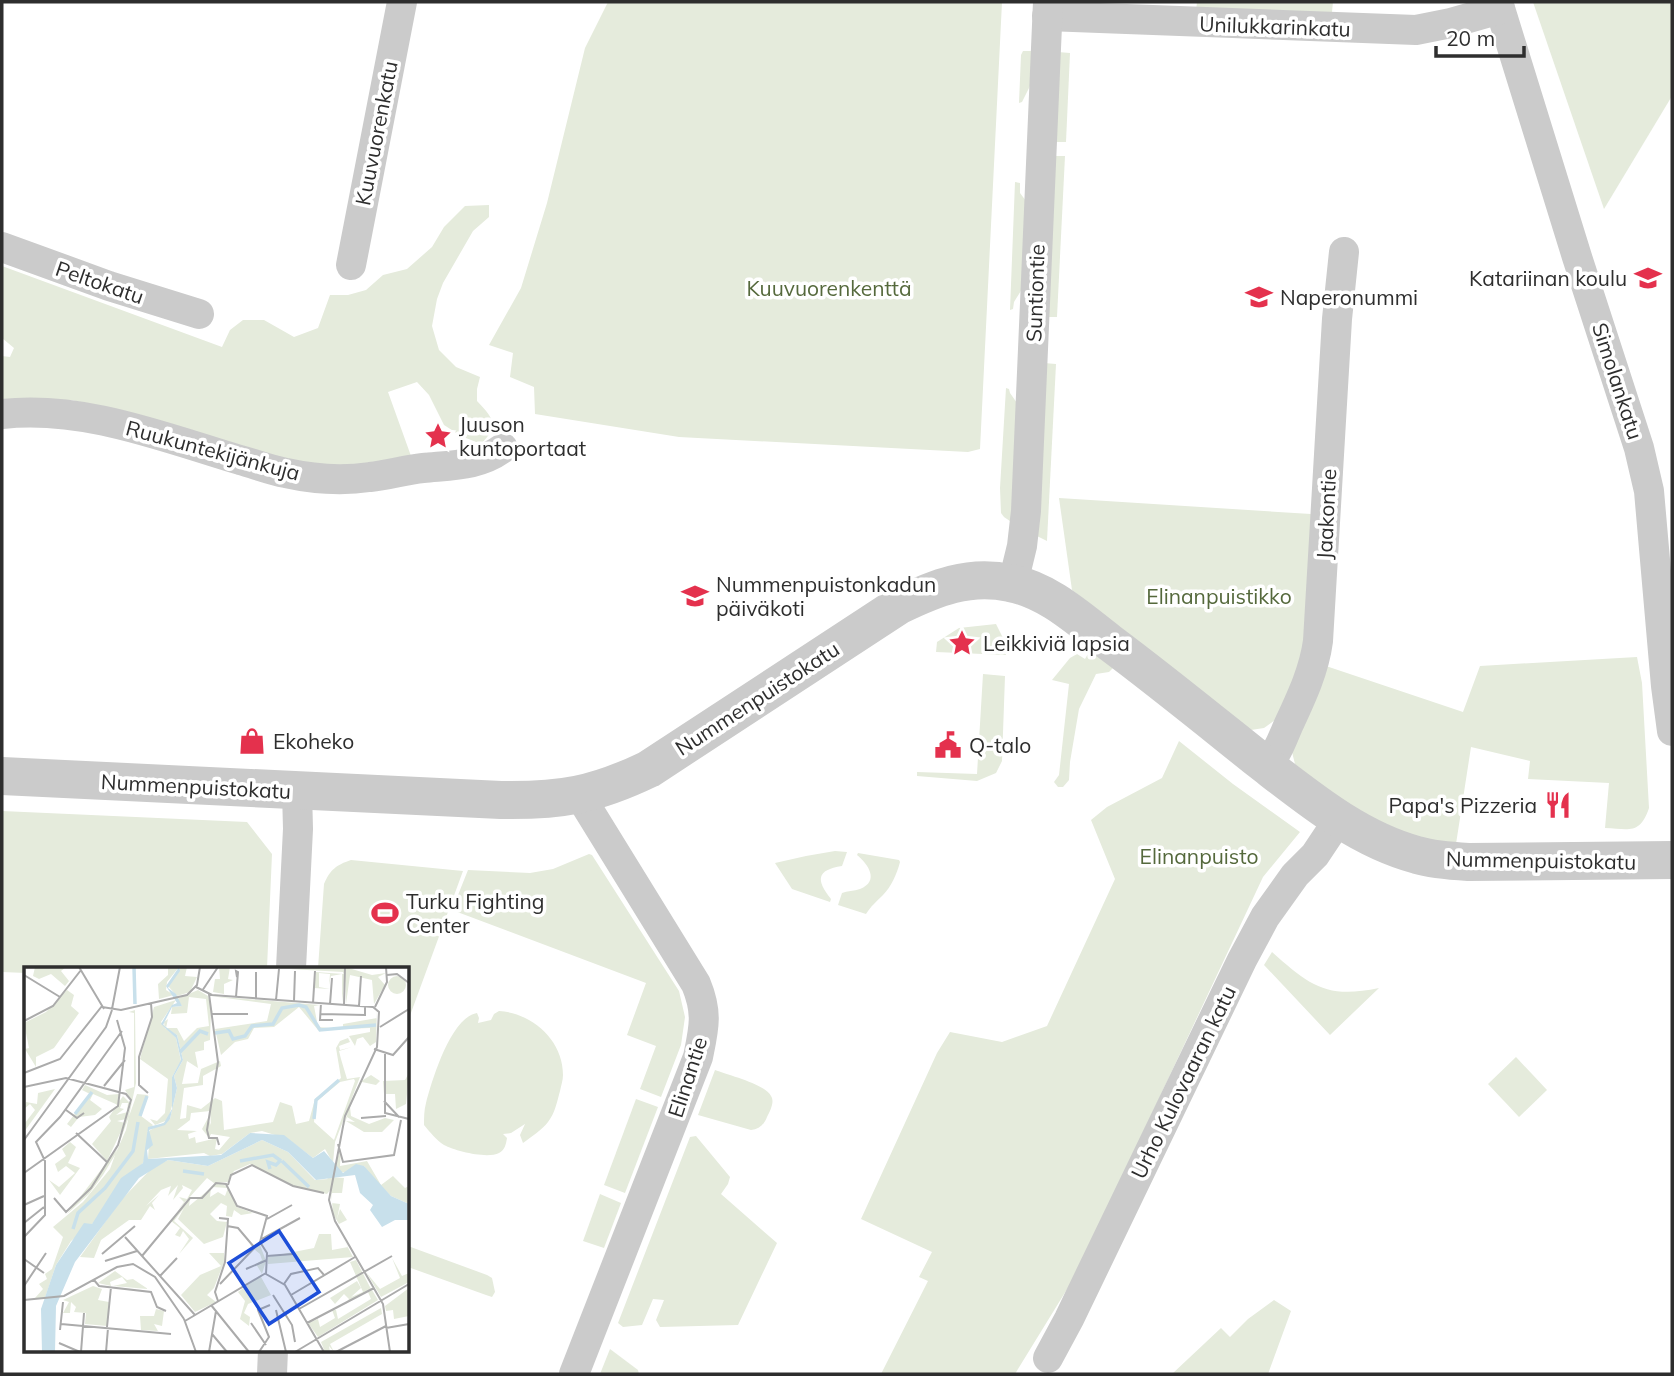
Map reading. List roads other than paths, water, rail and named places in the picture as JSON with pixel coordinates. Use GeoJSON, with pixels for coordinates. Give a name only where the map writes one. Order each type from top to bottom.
{"type":"FeatureCollection","features":[{"type":"Feature","properties":{"kind":"street","name":"Kuuvuorenkatu"},"geometry":{"type":"LineString","coordinates":[[351,265],[402,2]]}},
{"type":"Feature","properties":{"kind":"street","name":"Unilukkarinkatu"},"geometry":{"type":"LineString","coordinates":[[1048,9],[1416,30],[1451,23],[1499,5]]}},
{"type":"Feature","properties":{"kind":"street","name":"Simolankatu"},"geometry":{"type":"LineString","coordinates":[[1499,5],[1639,448],[1649,491],[1672,731]]}},
{"type":"Feature","properties":{"kind":"street","name":"Suntiontie"},"geometry":{"type":"LineString","coordinates":[[1013,583],[1026,511],[1048,9]]}},
{"type":"Feature","properties":{"kind":"street","name":"Peltokatu"},"geometry":{"type":"LineString","coordinates":[[2,247],[109,286],[199,314]]}},
{"type":"Feature","properties":{"kind":"street","name":"Jaakontie"},"geometry":{"type":"LineString","coordinates":[[1267,766],[1275,756],[1310,678],[1316,658],[1337,319],[1344,252]]}},
{"type":"Feature","properties":{"kind":"street","name":"Ruukuntekijänkuja"},"geometry":{"type":"LineString","coordinates":[[2,414],[69,414],[107,421],[286,474],[320,478],[370,477],[465,464],[492,456],[503,448]]}},
{"type":"Feature","properties":{"kind":"street","name":"Nummenpuistokatu"},"geometry":{"type":"LineString","coordinates":[[2,776],[510,801],[555,800],[580,796],[622,782],[649,769],[898,606],[955,583],[997,580],[1034,589],[1080,619],[1312,801],[1363,833],[1391,846],[1417,856],[1490,863],[1672,860]]}},
{"type":"Feature","properties":{"kind":"street"},"geometry":{"type":"LineString","coordinates":[[291,967],[298,829],[297,791]]}},
{"type":"Feature","properties":{"kind":"street","name":"Elinantie"},"geometry":{"type":"LineString","coordinates":[[574,1374],[698,1058],[705,1013],[695,984],[580,796]]}},
{"type":"Feature","properties":{"kind":"street","name":"Urho Kulovaaran katu"},"geometry":{"type":"LineString","coordinates":[[1048,1358],[1241,960],[1265,917],[1295,875],[1315,855],[1339,819]]}},
{"type":"Feature","properties":{"kind":"street"},"geometry":{"type":"LineString","coordinates":[[272,1374],[273,1352]]}},
{"type":"Feature","properties":{"kind":"place","name":"Katariinan koulu"},"geometry":{"type":"Point","coordinates":[1648,278]}},
{"type":"Feature","properties":{"kind":"place","name":"Naperonummi"},"geometry":{"type":"Point","coordinates":[1259,297]}},
{"type":"Feature","properties":{"kind":"place","name":"Juuson kuntoportaat"},"geometry":{"type":"Point","coordinates":[438,436]}},
{"type":"Feature","properties":{"kind":"place","name":"Nummenpuistonkadun päiväkoti"},"geometry":{"type":"Point","coordinates":[695,596]}},
{"type":"Feature","properties":{"kind":"place","name":"Leikkiviä lapsia"},"geometry":{"type":"Point","coordinates":[962,643]}},
{"type":"Feature","properties":{"kind":"place","name":"Ekoheko"},"geometry":{"type":"Point","coordinates":[252,741]}},
{"type":"Feature","properties":{"kind":"place","name":"Q-talo"},"geometry":{"type":"Point","coordinates":[948,745]}},
{"type":"Feature","properties":{"kind":"place","name":"Papa's Pizzeria"},"geometry":{"type":"Point","coordinates":[1558,805]}},
{"type":"Feature","properties":{"kind":"place","name":"Turku Fighting Center"},"geometry":{"type":"Point","coordinates":[385,913]}},
{"type":"Feature","properties":{"kind":"park label","name":"Kuuvuorenkenttä"},"geometry":{"type":"Point","coordinates":[829,288]}},
{"type":"Feature","properties":{"kind":"park label","name":"Elinanpuistikko"},"geometry":{"type":"Point","coordinates":[1219,596]}},
{"type":"Feature","properties":{"kind":"park label","name":"Elinanpuisto"},"geometry":{"type":"Point","coordinates":[1199,856]}}]}
